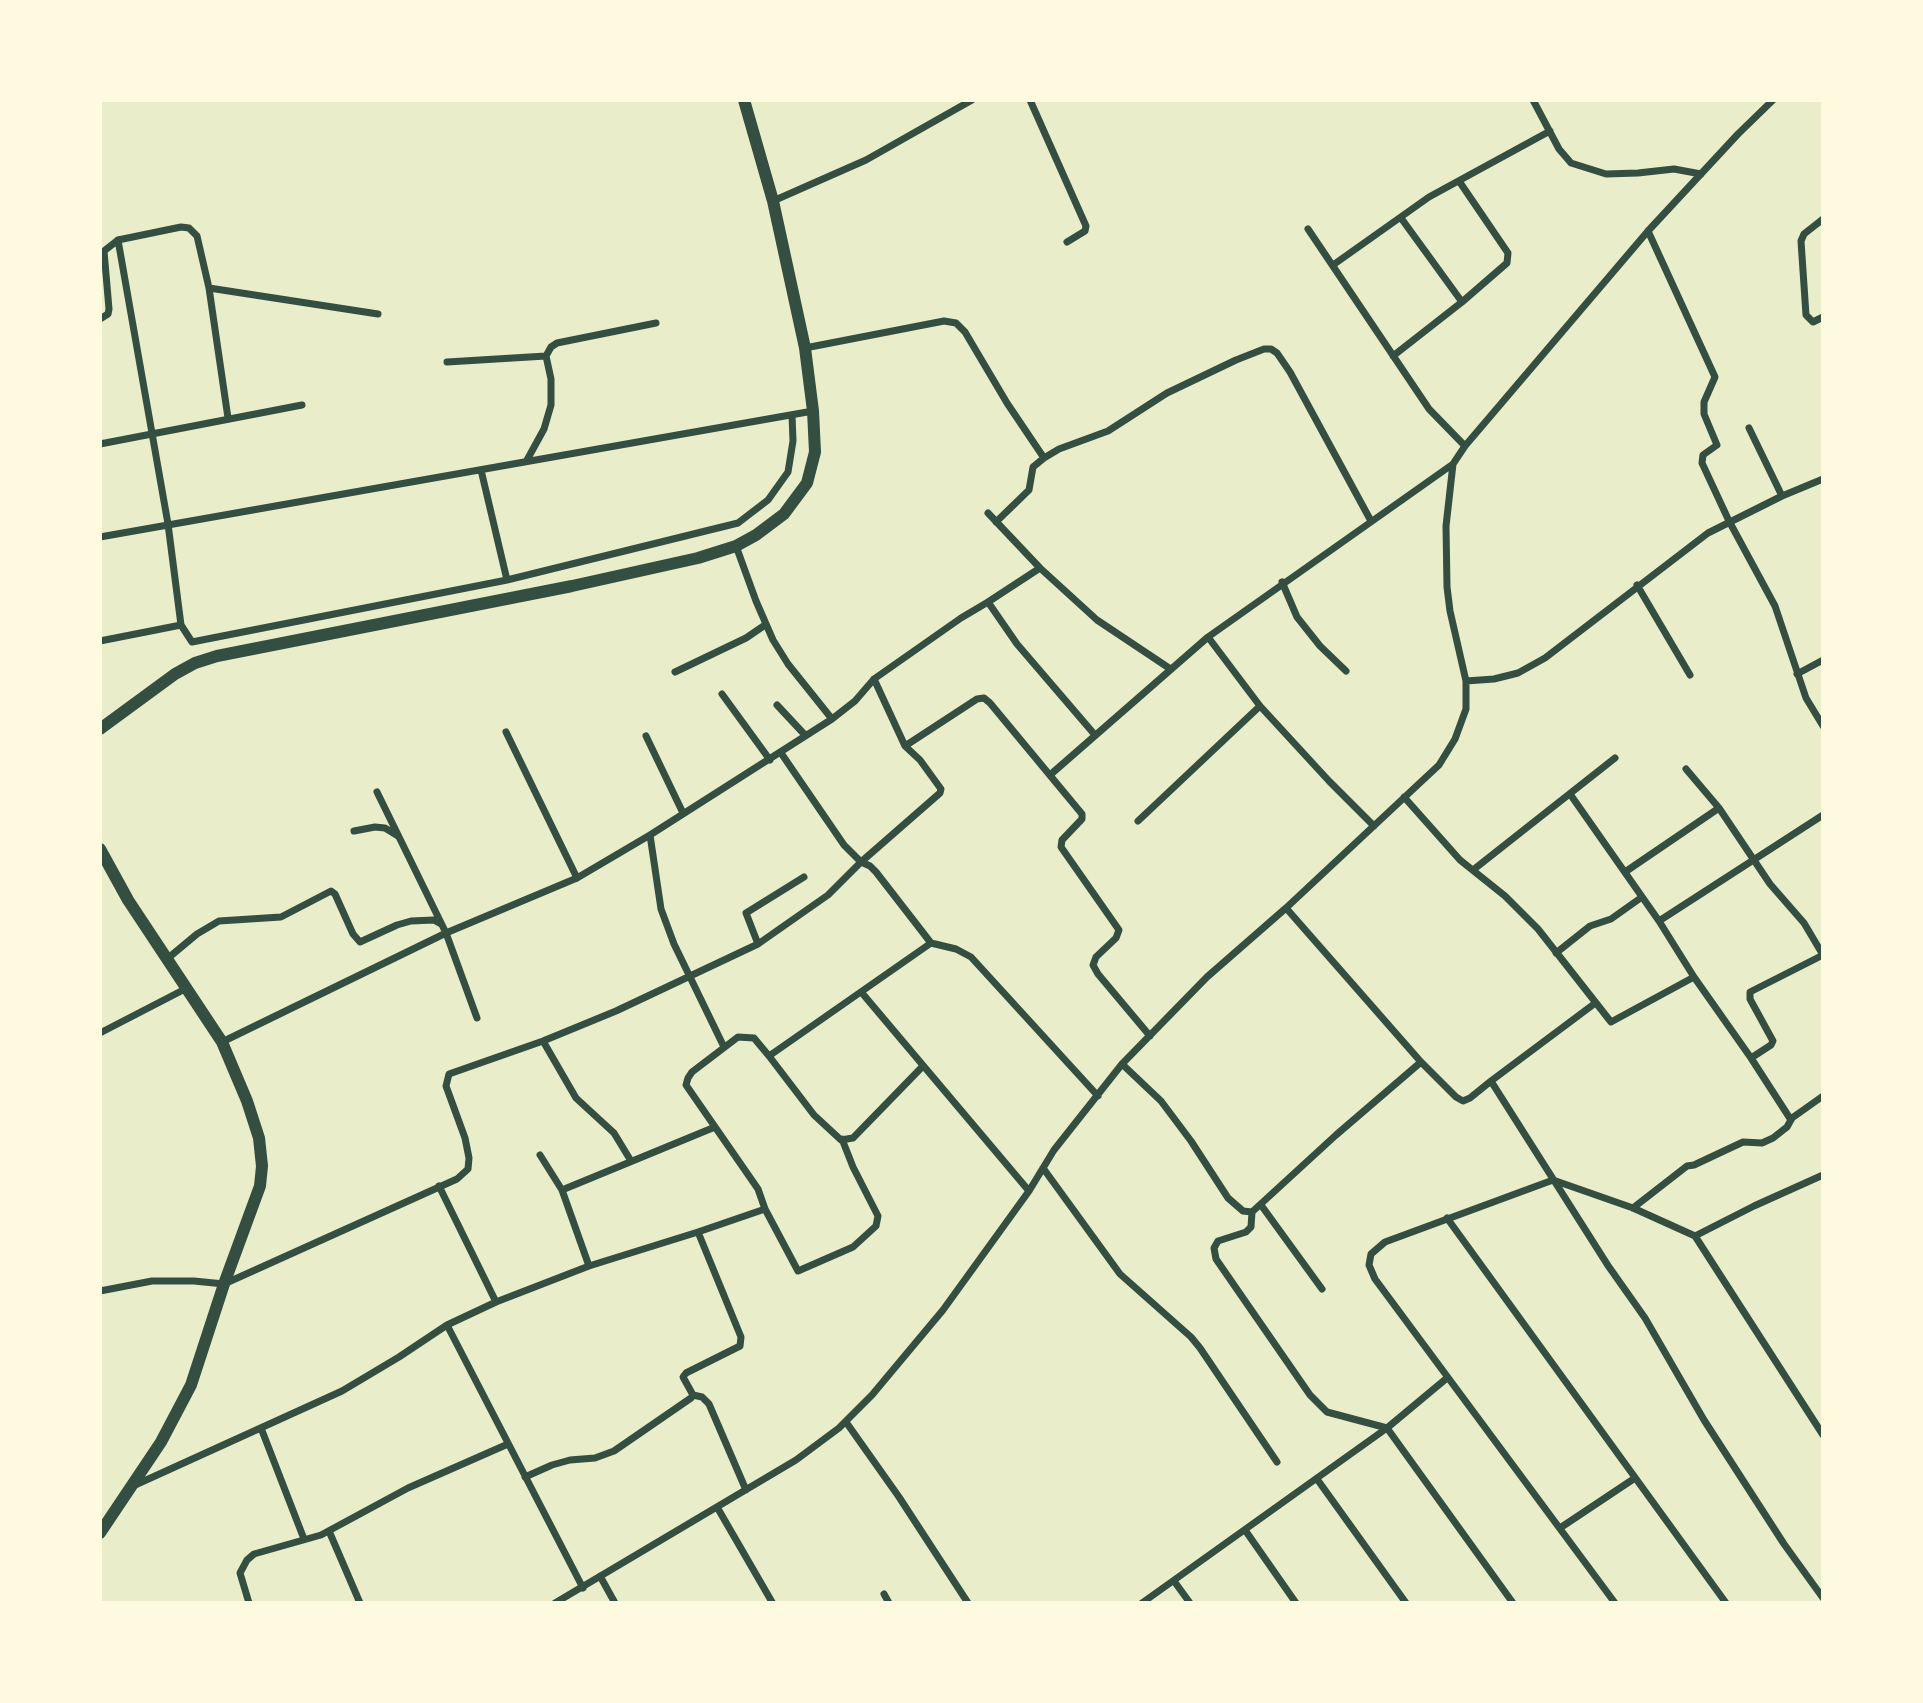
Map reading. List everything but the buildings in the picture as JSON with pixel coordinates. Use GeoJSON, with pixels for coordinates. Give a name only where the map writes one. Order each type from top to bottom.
{"type":"FeatureCollection","features":[{"type":"Feature","properties":{"kind":"street"},"geometry":{"type":"LineString","coordinates":[[100,729],[175,674],[195,663],[217,656],[572,586],[698,558],[736,546],[756,536],[784,514],[807,483],[815,452],[813,411],[805,348],[773,201],[744,100]]}},
{"type":"Feature","properties":{"kind":"street"},"geometry":{"type":"LineString","coordinates":[[773,201],[866,160],[972,100]]}},
{"type":"Feature","properties":{"kind":"street"},"geometry":{"type":"LineString","coordinates":[[1030,100],[1086,226],[1085,231],[1067,242]]}},
{"type":"Feature","properties":{"kind":"street"},"geometry":{"type":"LineString","coordinates":[[1533,100],[1559,149],[1571,163],[1606,174],[1674,169],[1701,174]]}},
{"type":"Feature","properties":{"kind":"street"},"geometry":{"type":"LineString","coordinates":[[1050,775],[1208,636],[1453,464],[1465,446],[1647,231],[1773,100]]}},
{"type":"Feature","properties":{"kind":"street"},"geometry":{"type":"LineString","coordinates":[[1334,265],[1429,197],[1550,131]]}},
{"type":"Feature","properties":{"kind":"street"},"geometry":{"type":"LineString","coordinates":[[1393,356],[1504,268],[1508,259],[1508,253],[1459,181]]}},
{"type":"Feature","properties":{"kind":"street"},"geometry":{"type":"LineString","coordinates":[[1401,218],[1462,302]]}},
{"type":"Feature","properties":{"kind":"street"},"geometry":{"type":"LineString","coordinates":[[1823,219],[1804,234],[1801,241],[1806,315],[1813,322],[1823,317]]}},
{"type":"Feature","properties":{"kind":"street"},"geometry":{"type":"LineString","coordinates":[[100,319],[108,314],[109,309],[104,251],[118,240],[181,227],[189,228],[197,236],[209,288],[228,418]]}},
{"type":"Feature","properties":{"kind":"street"},"geometry":{"type":"LineString","coordinates":[[1308,229],[1429,409],[1465,446]]}},
{"type":"Feature","properties":{"kind":"street"},"geometry":{"type":"LineString","coordinates":[[1647,231],[1715,377],[1704,402],[1704,414],[1717,445],[1703,455],[1702,463],[1729,522],[1774,606],[1797,674],[1823,726]]}},
{"type":"Feature","properties":{"kind":"street"},"geometry":{"type":"LineString","coordinates":[[118,240],[168,524],[181,625],[192,642],[507,580],[738,523],[768,499],[788,472],[793,441],[792,415]]}},
{"type":"Feature","properties":{"kind":"street"},"geometry":{"type":"LineString","coordinates":[[209,288],[378,314]]}},
{"type":"Feature","properties":{"kind":"street"},"geometry":{"type":"LineString","coordinates":[[805,348],[944,321],[956,323],[965,332],[1007,403],[1044,458]]}},
{"type":"Feature","properties":{"kind":"street"},"geometry":{"type":"LineString","coordinates":[[527,460],[544,429],[551,405],[551,379],[546,356],[551,347],[557,343],[656,323]]}},
{"type":"Feature","properties":{"kind":"street"},"geometry":{"type":"LineString","coordinates":[[996,522],[1029,490],[1033,467],[1044,458],[1059,449],[1108,431],[1167,393],[1264,349],[1277,352],[1290,372],[1371,521]]}},
{"type":"Feature","properties":{"kind":"street"},"geometry":{"type":"LineString","coordinates":[[447,362],[546,356]]}},
{"type":"Feature","properties":{"kind":"street"},"geometry":{"type":"LineString","coordinates":[[100,444],[302,405]]}},
{"type":"Feature","properties":{"kind":"street"},"geometry":{"type":"LineString","coordinates":[[100,537],[813,411]]}},
{"type":"Feature","properties":{"kind":"street"},"geometry":{"type":"LineString","coordinates":[[1749,428],[1782,496]]}},
{"type":"Feature","properties":{"kind":"street"},"geometry":{"type":"LineString","coordinates":[[555,1603],[796,1460],[846,1422],[896,1368],[943,1310],[1043,1168],[1122,1063],[1207,977],[1286,908],[1439,765],[1455,740],[1466,709],[1466,681],[1447,587],[1446,526],[1453,464]]}},
{"type":"Feature","properties":{"kind":"street"},"geometry":{"type":"LineString","coordinates":[[481,470],[507,580]]}},
{"type":"Feature","properties":{"kind":"street"},"geometry":{"type":"LineString","coordinates":[[1466,681],[1494,679],[1518,673],[1545,658],[1708,533],[1823,479]]}},
{"type":"Feature","properties":{"kind":"street"},"geometry":{"type":"LineString","coordinates":[[988,513],[1040,568],[1097,620],[1169,668]]}},
{"type":"Feature","properties":{"kind":"street"},"geometry":{"type":"LineString","coordinates":[[736,546],[765,625],[788,664],[832,719]]}},
{"type":"Feature","properties":{"kind":"street"},"geometry":{"type":"LineString","coordinates":[[222,1042],[446,933],[577,878],[650,835],[832,719],[855,701],[874,679],[961,618],[1040,568]]}},
{"type":"Feature","properties":{"kind":"street"},"geometry":{"type":"LineString","coordinates":[[1282,582],[1297,617],[1320,646],[1346,671]]}},
{"type":"Feature","properties":{"kind":"street"},"geometry":{"type":"LineString","coordinates":[[1637,585],[1690,676]]}},
{"type":"Feature","properties":{"kind":"street"},"geometry":{"type":"LineString","coordinates":[[988,602],[1017,644],[1095,735]]}},
{"type":"Feature","properties":{"kind":"street"},"geometry":{"type":"LineString","coordinates":[[100,641],[181,625]]}},
{"type":"Feature","properties":{"kind":"street"},"geometry":{"type":"LineString","coordinates":[[675,672],[746,638],[765,625]]}},
{"type":"Feature","properties":{"kind":"street"},"geometry":{"type":"LineString","coordinates":[[1208,636],[1260,706],[1374,826]]}},
{"type":"Feature","properties":{"kind":"street"},"geometry":{"type":"LineString","coordinates":[[1797,674],[1823,660]]}},
{"type":"Feature","properties":{"kind":"street"},"geometry":{"type":"LineString","coordinates":[[100,1291],[152,1281],[224,1284],[464,1174],[468,1169],[469,1157],[446,1086],[449,1074],[543,1041],[616,1011],[758,944],[828,895],[861,862],[940,793],[941,789],[905,746],[874,679]]}},
{"type":"Feature","properties":{"kind":"street"},"geometry":{"type":"LineString","coordinates":[[722,694],[770,760]]}},
{"type":"Feature","properties":{"kind":"street"},"geometry":{"type":"LineString","coordinates":[[905,746],[961,708],[984,698],[1050,775],[1083,816],[1062,840],[1061,847],[1119,930],[1116,938],[1094,961],[1095,970],[1150,1036]]}},
{"type":"Feature","properties":{"kind":"street"},"geometry":{"type":"LineString","coordinates":[[777,705],[805,735]]}},
{"type":"Feature","properties":{"kind":"street"},"geometry":{"type":"LineString","coordinates":[[1138,821],[1260,706]]}},
{"type":"Feature","properties":{"kind":"street"},"geometry":{"type":"LineString","coordinates":[[506,732],[577,878]]}},
{"type":"Feature","properties":{"kind":"street"},"geometry":{"type":"LineString","coordinates":[[646,736],[683,813]]}},
{"type":"Feature","properties":{"kind":"street"},"geometry":{"type":"LineString","coordinates":[[781,753],[844,845],[876,872],[931,943],[956,949],[971,957],[1098,1096]]}},
{"type":"Feature","properties":{"kind":"street"},"geometry":{"type":"LineString","coordinates":[[1474,870],[1615,758]]}},
{"type":"Feature","properties":{"kind":"street"},"geometry":{"type":"LineString","coordinates":[[1686,769],[1719,808],[1770,884],[1804,923],[1823,955],[1750,992],[1750,999],[1773,1039],[1771,1045],[1751,1058]]}},
{"type":"Feature","properties":{"kind":"street"},"geometry":{"type":"LineString","coordinates":[[377,792],[446,933],[477,1018]]}},
{"type":"Feature","properties":{"kind":"street"},"geometry":{"type":"LineString","coordinates":[[1570,794],[1659,921],[1791,1120]]}},
{"type":"Feature","properties":{"kind":"street"},"geometry":{"type":"LineString","coordinates":[[1404,797],[1460,860],[1538,929],[1594,1004],[1611,1022],[1694,977]]}},
{"type":"Feature","properties":{"kind":"street"},"geometry":{"type":"LineString","coordinates":[[1625,872],[1719,808]]}},
{"type":"Feature","properties":{"kind":"street"},"geometry":{"type":"LineString","coordinates":[[1659,921],[1823,815]]}},
{"type":"Feature","properties":{"kind":"street"},"geometry":{"type":"LineString","coordinates":[[354,831],[385,828],[398,836]]}},
{"type":"Feature","properties":{"kind":"street"},"geometry":{"type":"LineString","coordinates":[[650,835],[661,909],[674,944],[724,1047]]}},
{"type":"Feature","properties":{"kind":"street"},"geometry":{"type":"LineString","coordinates":[[100,849],[128,900],[222,1042],[247,1101],[259,1138],[262,1166],[260,1186],[191,1385],[174,1420],[100,1534]]}},
{"type":"Feature","properties":{"kind":"street"},"geometry":{"type":"LineString","coordinates":[[758,944],[746,913],[804,877]]}},
{"type":"Feature","properties":{"kind":"street"},"geometry":{"type":"LineString","coordinates":[[167,959],[197,933],[219,921],[281,917],[331,891],[360,942],[411,921],[434,920],[442,924]]}},
{"type":"Feature","properties":{"kind":"street"},"geometry":{"type":"LineString","coordinates":[[1556,953],[1590,926],[1611,919],[1642,897]]}},
{"type":"Feature","properties":{"kind":"street"},"geometry":{"type":"LineString","coordinates":[[1286,908],[1421,1062],[1463,1101],[1594,1004]]}},
{"type":"Feature","properties":{"kind":"street"},"geometry":{"type":"LineString","coordinates":[[769,1056],[931,943]]}},
{"type":"Feature","properties":{"kind":"street"},"geometry":{"type":"LineString","coordinates":[[100,1033],[187,988]]}},
{"type":"Feature","properties":{"kind":"street"},"geometry":{"type":"LineString","coordinates":[[862,993],[1029,1191]]}},
{"type":"Feature","properties":{"kind":"street"},"geometry":{"type":"LineString","coordinates":[[738,1037],[754,1038],[769,1056],[814,1115],[842,1139],[878,1216],[873,1230],[838,1255],[798,1271],[765,1209],[758,1189],[686,1085],[692,1072],[738,1037]]}},
{"type":"Feature","properties":{"kind":"street"},"geometry":{"type":"LineString","coordinates":[[543,1041],[576,1098],[614,1133],[631,1161]]}},
{"type":"Feature","properties":{"kind":"street"},"geometry":{"type":"LineString","coordinates":[[1122,1063],[1161,1101],[1228,1198],[1243,1211],[1252,1212],[1421,1062]]}},
{"type":"Feature","properties":{"kind":"street"},"geometry":{"type":"LineString","coordinates":[[842,1139],[853,1138],[923,1066]]}},
{"type":"Feature","properties":{"kind":"street"},"geometry":{"type":"LineString","coordinates":[[1490,1081],[1645,1318],[1704,1420],[1784,1544],[1823,1598]]}},
{"type":"Feature","properties":{"kind":"street"},"geometry":{"type":"LineString","coordinates":[[1633,1208],[1686,1166],[1694,1165],[1743,1142],[1751,1140],[1762,1143],[1773,1139],[1791,1120],[1823,1096]]}},
{"type":"Feature","properties":{"kind":"street"},"geometry":{"type":"LineString","coordinates":[[562,1190],[715,1127]]}},
{"type":"Feature","properties":{"kind":"street"},"geometry":{"type":"LineString","coordinates":[[540,1156],[562,1190],[589,1266]]}},
{"type":"Feature","properties":{"kind":"street"},"geometry":{"type":"LineString","coordinates":[[1043,1168],[1120,1274],[1186,1332],[1200,1348],[1277,1462]]}},
{"type":"Feature","properties":{"kind":"street"},"geometry":{"type":"LineString","coordinates":[[1695,1236],[1823,1175]]}},
{"type":"Feature","properties":{"kind":"street"},"geometry":{"type":"LineString","coordinates":[[1602,1603],[1613,1600],[1375,1279],[1369,1265],[1371,1254],[1385,1242],[1553,1180],[1633,1208],[1695,1236],[1823,1435]]}},
{"type":"Feature","properties":{"kind":"street"},"geometry":{"type":"LineString","coordinates":[[439,1186],[496,1303]]}},
{"type":"Feature","properties":{"kind":"street"},"geometry":{"type":"LineString","coordinates":[[1261,1205],[1322,1289]]}},
{"type":"Feature","properties":{"kind":"street"},"geometry":{"type":"LineString","coordinates":[[131,1487],[342,1391],[447,1325],[496,1303],[589,1266],[765,1209]]}},
{"type":"Feature","properties":{"kind":"street"},"geometry":{"type":"LineString","coordinates":[[1252,1212],[1251,1227],[1246,1232],[1218,1241],[1214,1248],[1216,1259],[1310,1395],[1327,1412],[1387,1428],[1513,1603]]}},
{"type":"Feature","properties":{"kind":"street"},"geometry":{"type":"LineString","coordinates":[[1447,1218],[1726,1603]]}},
{"type":"Feature","properties":{"kind":"street"},"geometry":{"type":"LineString","coordinates":[[693,1395],[684,1380],[686,1373],[738,1349],[742,1343],[698,1232]]}},
{"type":"Feature","properties":{"kind":"street"},"geometry":{"type":"LineString","coordinates":[[447,1325],[583,1588]]}},
{"type":"Feature","properties":{"kind":"street"},"geometry":{"type":"LineString","coordinates":[[1142,1603],[1387,1428],[1447,1378]]}},
{"type":"Feature","properties":{"kind":"street"},"geometry":{"type":"LineString","coordinates":[[525,1476],[552,1465],[595,1458],[614,1451],[693,1395],[702,1396],[709,1404],[746,1490]]}},
{"type":"Feature","properties":{"kind":"street"},"geometry":{"type":"LineString","coordinates":[[846,1422],[968,1603]]}},
{"type":"Feature","properties":{"kind":"street"},"geometry":{"type":"LineString","coordinates":[[261,1428],[304,1539]]}},
{"type":"Feature","properties":{"kind":"street"},"geometry":{"type":"LineString","coordinates":[[249,1603],[240,1573],[247,1560],[254,1555],[329,1531],[408,1488],[508,1444]]}},
{"type":"Feature","properties":{"kind":"street"},"geometry":{"type":"LineString","coordinates":[[1560,1528],[1635,1478]]}},
{"type":"Feature","properties":{"kind":"street"},"geometry":{"type":"LineString","coordinates":[[1317,1479],[1406,1603]]}},
{"type":"Feature","properties":{"kind":"street"},"geometry":{"type":"LineString","coordinates":[[717,1507],[772,1602]]}},
{"type":"Feature","properties":{"kind":"street"},"geometry":{"type":"LineString","coordinates":[[329,1531],[360,1603]]}},
{"type":"Feature","properties":{"kind":"street"},"geometry":{"type":"LineString","coordinates":[[1245,1531],[1296,1603]]}},
{"type":"Feature","properties":{"kind":"street"},"geometry":{"type":"LineString","coordinates":[[600,1576],[615,1603]]}},
{"type":"Feature","properties":{"kind":"street"},"geometry":{"type":"LineString","coordinates":[[1174,1581],[1190,1603]]}},
{"type":"Feature","properties":{"kind":"street"},"geometry":{"type":"LineString","coordinates":[[884,1594],[889,1603]]}}]}
